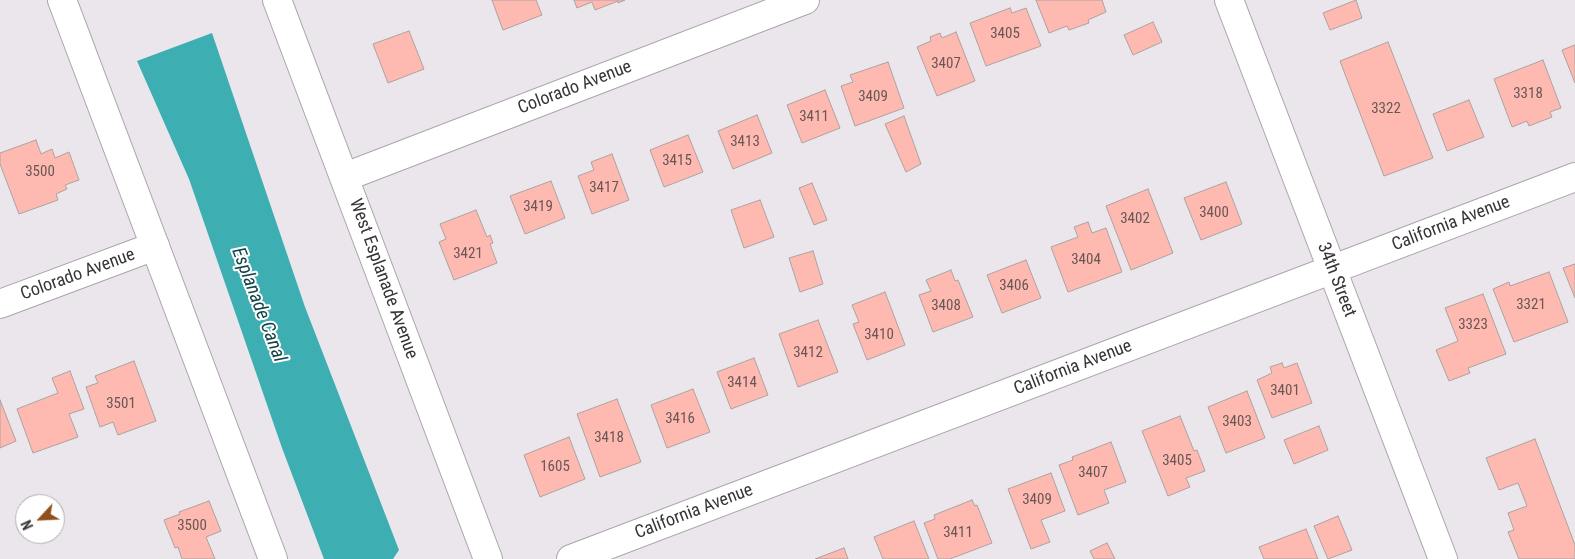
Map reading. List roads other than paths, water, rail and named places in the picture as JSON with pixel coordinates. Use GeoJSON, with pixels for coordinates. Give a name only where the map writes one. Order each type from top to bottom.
{"type":"FeatureCollection","features":[{"type":"Feature","properties":{"kind":"street"},"geometry":{"type":"LineString","coordinates":[[264,0],[294,46]]}},
{"type":"Feature","properties":{"kind":"street","name":"West Esplanade Avenue"},"geometry":{"type":"LineString","coordinates":[[277,0],[488,559]]}},
{"type":"Feature","properties":{"kind":"street","name":"Colorado Avenue"},"geometry":{"type":"LineString","coordinates":[[345,176],[805,0]]}},
{"type":"Feature","properties":{"kind":"street","name":"34th Street"},"geometry":{"type":"LineString","coordinates":[[1229,0],[1443,559]]}},
{"type":"Feature","properties":{"kind":"street"},"geometry":{"type":"LineString","coordinates":[[68,8],[273,559]]}},
{"type":"Feature","properties":{"kind":"street","name":"California Avenue"},"geometry":{"type":"LineString","coordinates":[[571,559],[1575,178]]}},
{"type":"Feature","properties":{"kind":"street","name":"Colorado Avenue"},"geometry":{"type":"LineString","coordinates":[[0,304],[155,246]]}},
{"type":"Feature","properties":{"kind":"water","name":"Esplanade Canal"},"geometry":{"type":"Polygon","coordinates":[[[212,33],[305,307],[399,550],[393,559],[324,559],[282,448],[189,179],[137,61],[212,33]]]}}]}
